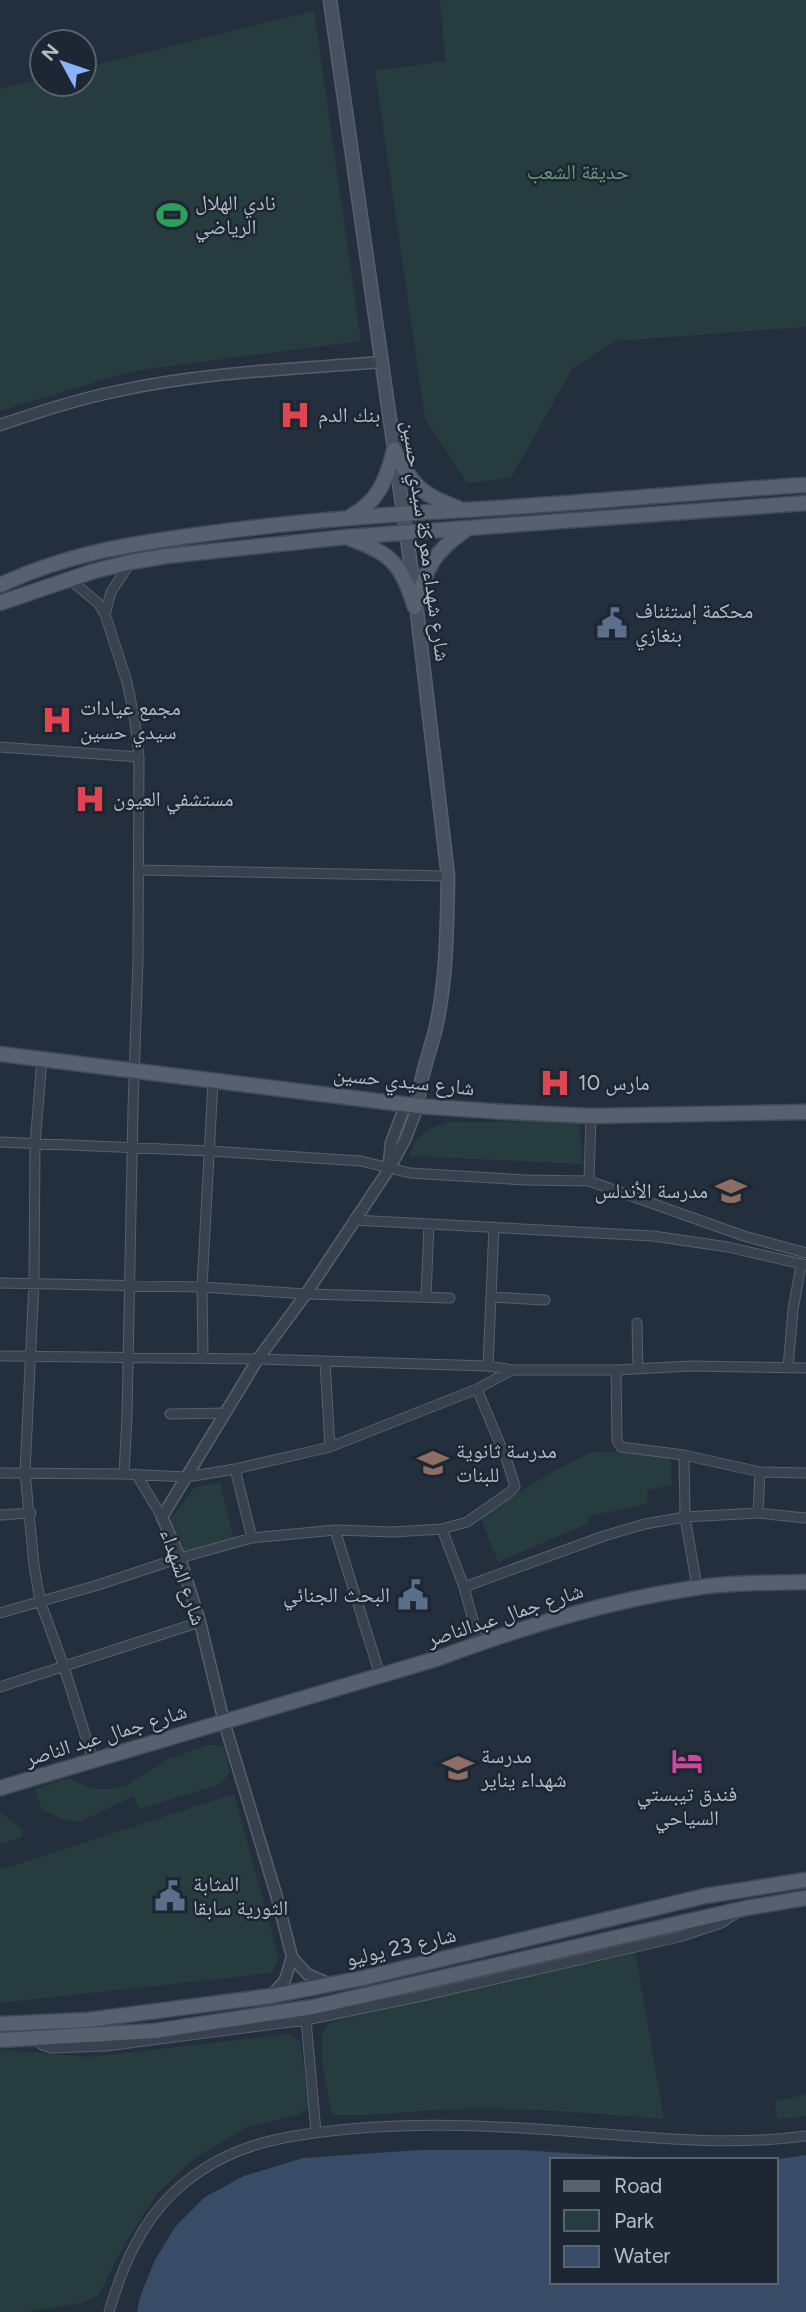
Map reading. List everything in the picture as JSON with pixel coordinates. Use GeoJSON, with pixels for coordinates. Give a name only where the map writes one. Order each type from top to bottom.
{"type":"FeatureCollection","features":[{"type":"Feature","properties":{"kind":"main road","name":"شارع شهداء معركة سيدي حسين"},"geometry":{"type":"LineString","coordinates":[[330,0],[406,534],[448,876],[438,1017],[412,1104]]}},
{"type":"Feature","properties":{"kind":"main road"},"geometry":{"type":"LineString","coordinates":[[394,450],[409,477],[422,492],[464,510]]}},
{"type":"Feature","properties":{"kind":"main road"},"geometry":{"type":"LineString","coordinates":[[344,519],[361,510],[382,488],[389,474],[394,450]]}},
{"type":"Feature","properties":{"kind":"main road"},"geometry":{"type":"LineString","coordinates":[[0,585],[87,553],[249,528],[403,513],[806,485]]}},
{"type":"Feature","properties":{"kind":"main road"},"geometry":{"type":"LineString","coordinates":[[0,603],[69,578],[131,562],[346,537],[806,503]]}},
{"type":"Feature","properties":{"kind":"main road"},"geometry":{"type":"LineString","coordinates":[[415,607],[434,557],[445,544],[467,529]]}},
{"type":"Feature","properties":{"kind":"main road"},"geometry":{"type":"LineString","coordinates":[[346,537],[376,548],[397,565],[404,575],[415,607]]}},
{"type":"Feature","properties":{"kind":"main road","name":"شارع سيدي حسين"},"geometry":{"type":"LineString","coordinates":[[0,1054],[412,1104],[506,1112],[591,1116],[806,1112]]}},
{"type":"Feature","properties":{"kind":"main road","name":"شارع جمال عبدالناصر"},"geometry":{"type":"LineString","coordinates":[[224,1722],[610,1604],[697,1587],[806,1582]]}},
{"type":"Feature","properties":{"kind":"main road","name":"شارع جمال عبد الناصر"},"geometry":{"type":"LineString","coordinates":[[0,1788],[224,1722]]}},
{"type":"Feature","properties":{"kind":"main road"},"geometry":{"type":"LineString","coordinates":[[802,1880],[803,1898]]}},
{"type":"Feature","properties":{"kind":"main road","name":"شارع 23 يوليو"},"geometry":{"type":"LineString","coordinates":[[0,2024],[100,2019],[271,1996],[705,1896],[802,1880]]}},
{"type":"Feature","properties":{"kind":"main road","name":"شارع 23 يوليو"},"geometry":{"type":"LineString","coordinates":[[0,2040],[155,2031],[406,1992],[746,1908],[803,1898]]}},
{"type":"Feature","properties":{"kind":"street"},"geometry":{"type":"LineString","coordinates":[[0,425],[118,390],[231,373],[382,362]]}},
{"type":"Feature","properties":{"kind":"street"},"geometry":{"type":"LineString","coordinates":[[105,614],[111,592],[131,562]]}},
{"type":"Feature","properties":{"kind":"street"},"geometry":{"type":"LineString","coordinates":[[69,578],[90,595],[105,614],[127,682],[139,757],[139,870],[124,1474]]}},
{"type":"Feature","properties":{"kind":"street"},"geometry":{"type":"LineString","coordinates":[[0,747],[139,757]]}},
{"type":"Feature","properties":{"kind":"street"},"geometry":{"type":"LineString","coordinates":[[139,870],[448,876]]}},
{"type":"Feature","properties":{"kind":"street"},"geometry":{"type":"LineString","coordinates":[[43,1059],[35,1144],[34,1282],[26,1472],[34,1566],[40,1601],[93,1760]]}},
{"type":"Feature","properties":{"kind":"street"},"geometry":{"type":"LineString","coordinates":[[203,1358],[202,1287],[213,1081]]}},
{"type":"Feature","properties":{"kind":"street","name":"شارع الشهداء"},"geometry":{"type":"LineString","coordinates":[[292,1957],[276,1894],[224,1722],[200,1622],[180,1558],[162,1517],[258,1359],[306,1294],[389,1168],[405,1140],[412,1104]]}},
{"type":"Feature","properties":{"kind":"street"},"geometry":{"type":"LineString","coordinates":[[589,1181],[591,1116]]}},
{"type":"Feature","properties":{"kind":"street"},"geometry":{"type":"LineString","coordinates":[[0,1142],[210,1151],[361,1161],[410,1173],[589,1181],[744,1236],[806,1253]]}},
{"type":"Feature","properties":{"kind":"street"},"geometry":{"type":"LineString","coordinates":[[354,1220],[653,1236],[729,1247],[804,1265],[793,1310],[788,1368]]}},
{"type":"Feature","properties":{"kind":"street"},"geometry":{"type":"LineString","coordinates":[[426,1296],[429,1225]]}},
{"type":"Feature","properties":{"kind":"street"},"geometry":{"type":"LineString","coordinates":[[488,1366],[494,1227]]}},
{"type":"Feature","properties":{"kind":"street"},"geometry":{"type":"LineString","coordinates":[[0,1283],[202,1287],[306,1294],[450,1298]]}},
{"type":"Feature","properties":{"kind":"street"},"geometry":{"type":"LineString","coordinates":[[491,1297],[545,1300]]}},
{"type":"Feature","properties":{"kind":"street"},"geometry":{"type":"LineString","coordinates":[[637,1323],[638,1369]]}},
{"type":"Feature","properties":{"kind":"street"},"geometry":{"type":"LineString","coordinates":[[0,1356],[258,1359],[488,1366],[512,1370],[806,1368]]}},
{"type":"Feature","properties":{"kind":"street"},"geometry":{"type":"LineString","coordinates":[[325,1362],[330,1447]]}},
{"type":"Feature","properties":{"kind":"street"},"geometry":{"type":"LineString","coordinates":[[0,1473],[187,1477],[235,1469],[330,1447],[477,1389],[512,1370]]}},
{"type":"Feature","properties":{"kind":"street"},"geometry":{"type":"LineString","coordinates":[[616,1370],[619,1445],[684,1455],[760,1472],[806,1473]]}},
{"type":"Feature","properties":{"kind":"street"},"geometry":{"type":"LineString","coordinates":[[0,1614],[252,1538],[335,1530],[392,1532],[442,1529],[467,1522],[515,1486],[477,1389]]}},
{"type":"Feature","properties":{"kind":"street"},"geometry":{"type":"LineString","coordinates":[[170,1414],[226,1413]]}},
{"type":"Feature","properties":{"kind":"street"},"geometry":{"type":"LineString","coordinates":[[684,1455],[685,1517],[692,1545],[697,1587]]}},
{"type":"Feature","properties":{"kind":"street"},"geometry":{"type":"LineString","coordinates":[[235,1469],[252,1538]]}},
{"type":"Feature","properties":{"kind":"street"},"geometry":{"type":"LineString","coordinates":[[758,1513],[760,1472]]}},
{"type":"Feature","properties":{"kind":"street"},"geometry":{"type":"LineString","coordinates":[[136,1475],[162,1517]]}},
{"type":"Feature","properties":{"kind":"street"},"geometry":{"type":"LineString","coordinates":[[0,1515],[31,1513]]}},
{"type":"Feature","properties":{"kind":"street"},"geometry":{"type":"LineString","coordinates":[[464,1587],[604,1536],[645,1524],[685,1517],[758,1513],[806,1518]]}},
{"type":"Feature","properties":{"kind":"street"},"geometry":{"type":"LineString","coordinates":[[442,1529],[464,1587],[479,1643]]}},
{"type":"Feature","properties":{"kind":"street"},"geometry":{"type":"LineString","coordinates":[[335,1530],[380,1675]]}},
{"type":"Feature","properties":{"kind":"street"},"geometry":{"type":"LineString","coordinates":[[0,1687],[200,1622]]}},
{"type":"Feature","properties":{"kind":"street"},"geometry":{"type":"LineString","coordinates":[[292,1957],[307,1974],[331,1984]]}},
{"type":"Feature","properties":{"kind":"street"},"geometry":{"type":"LineString","coordinates":[[271,1996],[288,1974],[292,1957]]}},
{"type":"Feature","properties":{"kind":"street"},"geometry":{"type":"LineString","coordinates":[[33,2038],[52,2048],[106,2046],[306,2020],[406,1992]]}},
{"type":"Feature","properties":{"kind":"street"},"geometry":{"type":"LineString","coordinates":[[306,2020],[316,2132]]}},
{"type":"Feature","properties":{"kind":"street"},"geometry":{"type":"LineString","coordinates":[[109,2312],[117,2286],[142,2233],[155,2213],[175,2192],[218,2161],[270,2139],[377,2126],[425,2125],[507,2127],[707,2141],[806,2136]]}},
{"type":"Feature","properties":{"kind":"green space","name":"حديقة الشعب"},"geometry":{"type":"Polygon","coordinates":[[[440,0],[806,0],[806,327],[616,341],[572,369],[511,478],[467,483],[425,419],[375,71],[445,61],[440,0]]]}},
{"type":"Feature","properties":{"kind":"green space","name":"نادي الهلال الرياضي"},"geometry":{"type":"Polygon","coordinates":[[[314,11],[361,341],[133,371],[0,411],[0,89],[28,82],[28,98],[98,98],[98,65],[314,11]]]}},
{"type":"Feature","properties":{"kind":"green space"},"geometry":{"type":"Polygon","coordinates":[[[579,1121],[583,1164],[410,1156],[415,1142],[423,1133],[447,1122],[579,1121]]]}},
{"type":"Feature","properties":{"kind":"green space"},"geometry":{"type":"Polygon","coordinates":[[[592,1452],[670,1453],[672,1485],[648,1490],[647,1504],[589,1516],[587,1524],[498,1562],[480,1516],[556,1470],[592,1452]]]}},
{"type":"Feature","properties":{"kind":"green space"},"geometry":{"type":"Polygon","coordinates":[[[220,1482],[235,1543],[176,1555],[169,1521],[194,1488],[220,1482]]]}},
{"type":"Feature","properties":{"kind":"green space"},"geometry":{"type":"Polygon","coordinates":[[[208,1745],[223,1746],[230,1772],[221,1784],[139,1809],[134,1796],[80,1822],[63,1819],[42,1810],[35,1789],[69,1778],[92,1789],[112,1789],[127,1785],[166,1760],[208,1745]]]}},
{"type":"Feature","properties":{"kind":"green space"},"geometry":{"type":"Polygon","coordinates":[[[234,1794],[279,1959],[271,1973],[0,2003],[0,1870],[234,1794]]]}},
{"type":"Feature","properties":{"kind":"green space"},"geometry":{"type":"Polygon","coordinates":[[[0,1811],[22,1830],[23,1835],[20,1838],[0,1844],[0,1811]]]}},
{"type":"Feature","properties":{"kind":"green space"},"geometry":{"type":"Polygon","coordinates":[[[635,1951],[664,2119],[511,2109],[332,2115],[322,2062],[322,2033],[330,2022],[635,1951]]]}},
{"type":"Feature","properties":{"kind":"green space"},"geometry":{"type":"Polygon","coordinates":[[[290,2034],[301,2043],[308,2107],[299,2115],[247,2127],[196,2157],[157,2194],[127,2240],[99,2295],[82,2303],[25,2312],[0,2312],[0,2050],[89,2057],[290,2034]]]}},
{"type":"Feature","properties":{"kind":"green space"},"geometry":{"type":"Polygon","coordinates":[[[806,2094],[806,2116],[777,2119],[775,2102],[806,2094]]]}},
{"type":"Feature","properties":{"kind":"water"},"geometry":{"type":"Polygon","coordinates":[[[420,2150],[520,2150],[647,2158],[550,2158],[550,2284],[778,2284],[778,2159],[806,2155],[806,2312],[137,2312],[155,2260],[175,2227],[205,2197],[244,2176],[303,2158],[420,2150]]]}},
{"type":"Feature","properties":{"kind":"place","name":"نادي الهلال الرياضي"},"geometry":{"type":"Point","coordinates":[172,215]}},
{"type":"Feature","properties":{"kind":"place","name":"بنك الدم"},"geometry":{"type":"Point","coordinates":[295,415]}},
{"type":"Feature","properties":{"kind":"place","name":"محكمة إستئناف بنغازي"},"geometry":{"type":"Point","coordinates":[612,623]}},
{"type":"Feature","properties":{"kind":"place","name":"مجمع عيادات سيدي حسين"},"geometry":{"type":"Point","coordinates":[57,720]}},
{"type":"Feature","properties":{"kind":"place","name":"مستشفي العيون"},"geometry":{"type":"Point","coordinates":[90,799]}},
{"type":"Feature","properties":{"kind":"place","name":"10 مارس"},"geometry":{"type":"Point","coordinates":[555,1083]}},
{"type":"Feature","properties":{"kind":"place","name":"مدرسة الأندلس"},"geometry":{"type":"Point","coordinates":[731,1191]}},
{"type":"Feature","properties":{"kind":"place","name":"مدرسة ثانوية للبنات"},"geometry":{"type":"Point","coordinates":[433,1463]}},
{"type":"Feature","properties":{"kind":"place","name":"البحث الجنائي"},"geometry":{"type":"Point","coordinates":[413,1595]}},
{"type":"Feature","properties":{"kind":"place","name":"فندق تيبستي السياحي"},"geometry":{"type":"Point","coordinates":[687,1761]}},
{"type":"Feature","properties":{"kind":"place","name":"مدرسة شهداء يناير"},"geometry":{"type":"Point","coordinates":[458,1768]}},
{"type":"Feature","properties":{"kind":"place","name":"المثابة الثورية سابقا"},"geometry":{"type":"Point","coordinates":[170,1896]}}]}
